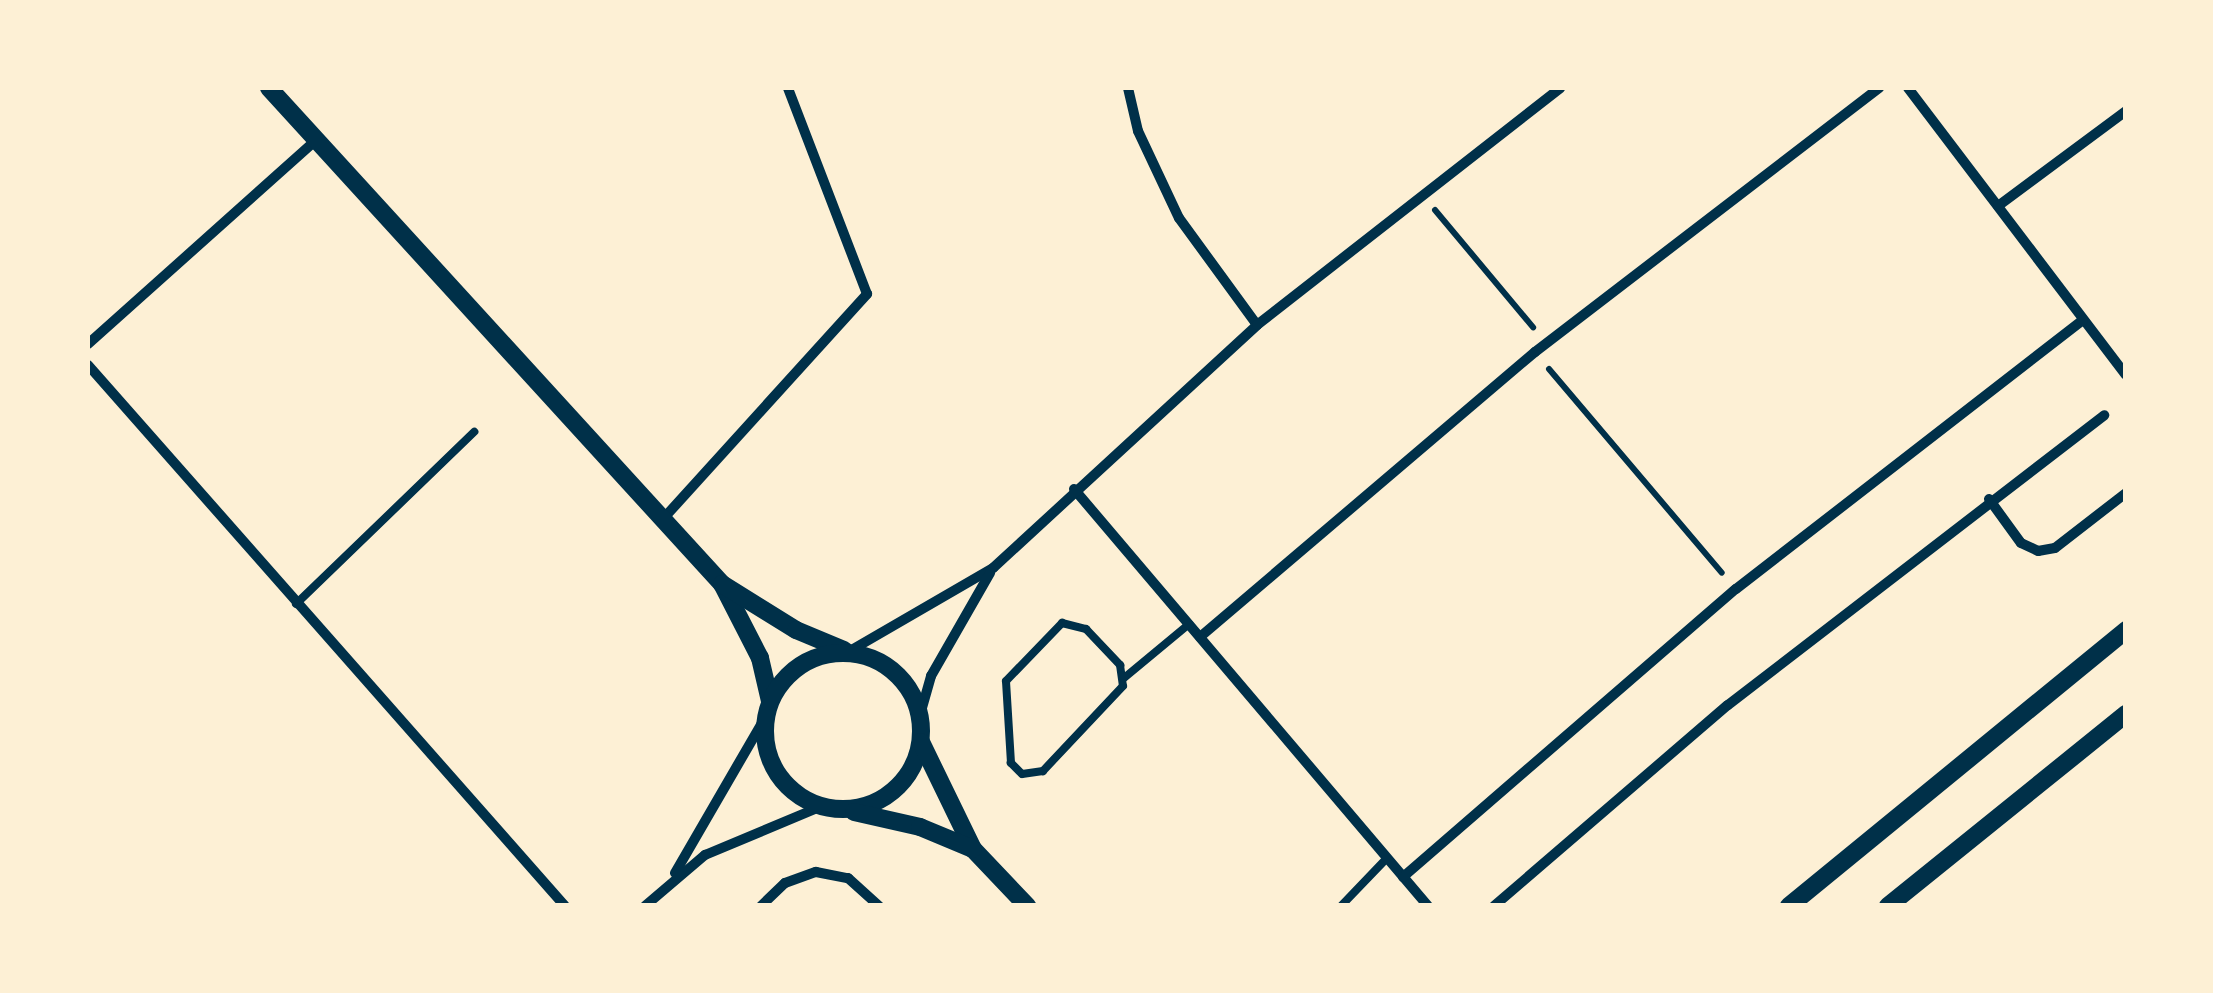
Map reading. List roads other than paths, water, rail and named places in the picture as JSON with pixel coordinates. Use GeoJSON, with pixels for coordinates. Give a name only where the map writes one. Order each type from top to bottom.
{"type":"FeatureCollection","features":[{"type":"Feature","properties":{"kind":"street"},"geometry":{"type":"LineString","coordinates":[[269,88],[722,584],[760,658],[767,710],[766,749],[777,775],[820,807]]}},
{"type":"Feature","properties":{"kind":"street"},"geometry":{"type":"LineString","coordinates":[[663,518],[867,294],[788,88]]}},
{"type":"Feature","properties":{"kind":"street"},"geometry":{"type":"LineString","coordinates":[[1128,88],[1138,131],[1179,218],[1257,325]]}},
{"type":"Feature","properties":{"kind":"street"},"geometry":{"type":"LineString","coordinates":[[846,810],[896,790],[913,768],[921,742],[920,714],[944,650],[994,568],[1074,489],[1257,325],[1560,88]]}},
{"type":"Feature","properties":{"kind":"street"},"geometry":{"type":"LineString","coordinates":[[1200,637],[1536,352],[1879,88]]}},
{"type":"Feature","properties":{"kind":"street"},"geometry":{"type":"LineString","coordinates":[[1908,88],[2126,376]]}},
{"type":"Feature","properties":{"kind":"street"},"geometry":{"type":"LineString","coordinates":[[1998,206],[2126,111]]}},
{"type":"Feature","properties":{"kind":"street"},"geometry":{"type":"LineString","coordinates":[[88,344],[316,140]]}},
{"type":"Feature","properties":{"kind":"street"},"geometry":{"type":"LineString","coordinates":[[1403,877],[1736,589],[2084,320]]}},
{"type":"Feature","properties":{"kind":"street"},"geometry":{"type":"LineString","coordinates":[[88,365],[565,906]]}},
{"type":"Feature","properties":{"kind":"street"},"geometry":{"type":"LineString","coordinates":[[1494,906],[1728,705],[1989,499],[2104,415]]}},
{"type":"Feature","properties":{"kind":"street"},"geometry":{"type":"LineString","coordinates":[[1074,489],[1428,906]]}},
{"type":"Feature","properties":{"kind":"street"},"geometry":{"type":"LineString","coordinates":[[1989,499],[2021,543],[2038,550],[2055,548],[2126,493]]}},
{"type":"Feature","properties":{"kind":"street"},"geometry":{"type":"LineString","coordinates":[[645,906],[671,879],[767,710],[801,664],[848,652],[994,568]]}},
{"type":"Feature","properties":{"kind":"street"},"geometry":{"type":"LineString","coordinates":[[722,584],[796,630],[884,663],[900,677],[920,714]]}},
{"type":"Feature","properties":{"kind":"street"},"geometry":{"type":"LineString","coordinates":[[1789,906],[2126,630]]}},
{"type":"Feature","properties":{"kind":"street"},"geometry":{"type":"LineString","coordinates":[[1888,906],[2126,714]]}},
{"type":"Feature","properties":{"kind":"street"},"geometry":{"type":"LineString","coordinates":[[921,742],[973,849],[1027,906]]}},
{"type":"Feature","properties":{"kind":"street"},"geometry":{"type":"LineString","coordinates":[[671,879],[742,836],[820,807],[920,827],[973,849]]}},
{"type":"Feature","properties":{"kind":"street"},"geometry":{"type":"LineString","coordinates":[[761,906],[785,883],[816,872],[848,878],[879,906]]}},
{"type":"Feature","properties":{"kind":"lane"},"geometry":{"type":"LineString","coordinates":[[296,604],[474,432]]}},
{"type":"Feature","properties":{"kind":"lane"},"geometry":{"type":"LineString","coordinates":[[1124,678],[1079,624],[1055,628],[1006,682],[1016,769],[1029,775],[1043,771],[1116,700],[1124,678],[1188,624]]}},
{"type":"Feature","properties":{"kind":"lane"},"geometry":{"type":"LineString","coordinates":[[1341,906],[1387,858]]}}]}
